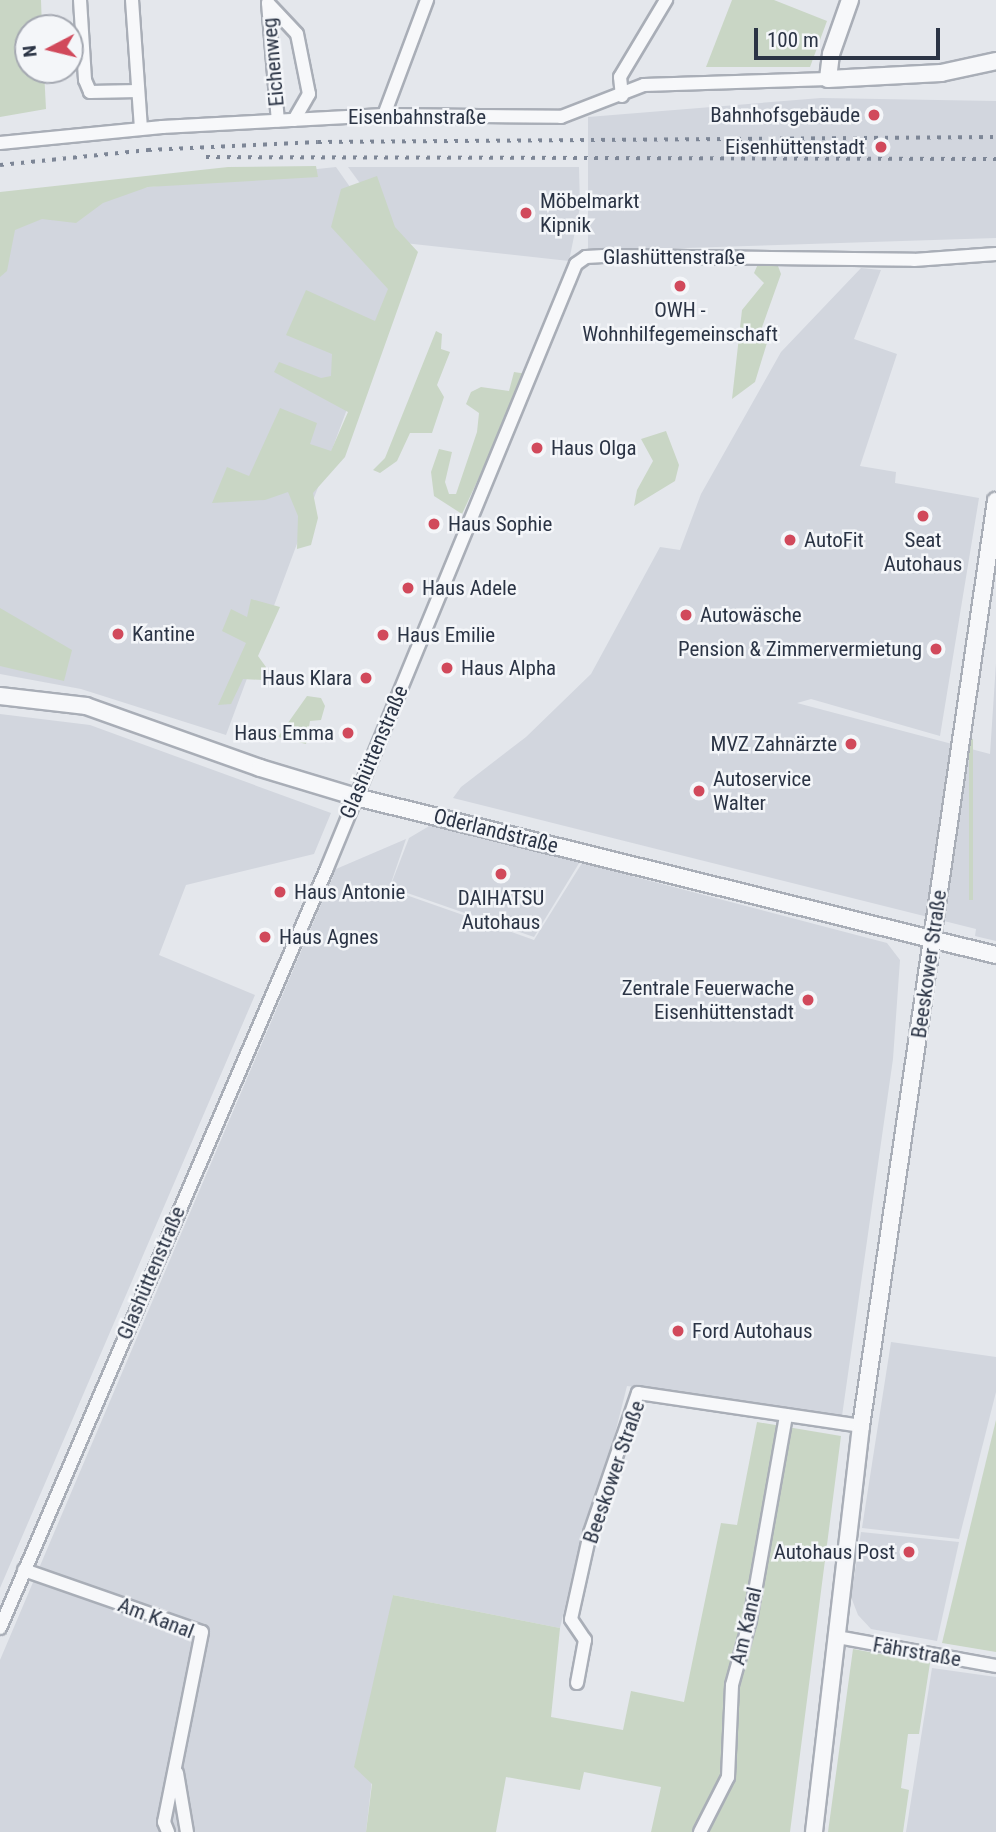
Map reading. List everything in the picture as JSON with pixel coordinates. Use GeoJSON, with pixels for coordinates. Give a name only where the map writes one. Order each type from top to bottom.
{"type":"FeatureCollection","features":[{"type":"Feature","properties":{"kind":"street"},"geometry":{"type":"LineString","coordinates":[[80,0],[85,80],[90,92],[138,92]]}},
{"type":"Feature","properties":{"kind":"street"},"geometry":{"type":"LineString","coordinates":[[132,0],[141,129]]}},
{"type":"Feature","properties":{"kind":"street"},"geometry":{"type":"LineString","coordinates":[[384,115],[427,0]]}},
{"type":"Feature","properties":{"kind":"street"},"geometry":{"type":"LineString","coordinates":[[622,96],[620,77],[666,0]]}},
{"type":"Feature","properties":{"kind":"street"},"geometry":{"type":"LineString","coordinates":[[850,0],[831,54],[828,79],[942,73],[996,61]]}},
{"type":"Feature","properties":{"kind":"street","name":"Eichenweg"},"geometry":{"type":"LineString","coordinates":[[268,1],[297,34],[309,94],[295,120]]}},
{"type":"Feature","properties":{"kind":"street","name":"Eichenweg"},"geometry":{"type":"LineString","coordinates":[[268,1],[278,121]]}},
{"type":"Feature","properties":{"kind":"street","name":"Eisenbahnstraße"},"geometry":{"type":"LineString","coordinates":[[0,143],[141,129],[384,115],[561,117],[622,96],[644,85],[684,81],[828,79]]}},
{"type":"Feature","properties":{"kind":"street","name":"Glashüttenstraße"},"geometry":{"type":"LineString","coordinates":[[0,1628],[356,797],[580,258],[914,260],[996,254]]}},
{"type":"Feature","properties":{"kind":"street","name":"Beeskower Straße"},"geometry":{"type":"LineString","coordinates":[[814,1832],[861,1426],[996,501]]}},
{"type":"Feature","properties":{"kind":"street","name":"Oderlandstraße"},"geometry":{"type":"LineString","coordinates":[[0,696],[86,706],[356,797],[996,955]]}},
{"type":"Feature","properties":{"kind":"street","name":"Beeskower Straße"},"geometry":{"type":"LineString","coordinates":[[577,1683],[585,1640],[571,1619],[590,1532],[638,1393],[861,1426]]}},
{"type":"Feature","properties":{"kind":"street","name":"Am Kanal"},"geometry":{"type":"LineString","coordinates":[[700,1832],[729,1777],[732,1685],[750,1620],[786,1415]]}},
{"type":"Feature","properties":{"kind":"street","name":"Am Kanal"},"geometry":{"type":"LineString","coordinates":[[24,1570],[202,1632],[164,1822],[168,1832]]}},
{"type":"Feature","properties":{"kind":"street","name":"Fährstraße"},"geometry":{"type":"LineString","coordinates":[[838,1637],[996,1666]]}},
{"type":"Feature","properties":{"kind":"street","name":"Am Kanal"},"geometry":{"type":"LineString","coordinates":[[176,1765],[187,1832]]}},
{"type":"Feature","properties":{"kind":"shaded area"},"geometry":{"type":"Polygon","coordinates":[[[821,98],[996,101],[996,238],[588,251],[588,117],[821,98]]]}},
{"type":"Feature","properties":{"kind":"shaded area"},"geometry":{"type":"Polygon","coordinates":[[[336,167],[402,261],[226,735],[81,689],[0,674],[0,203],[336,167]]]}},
{"type":"Feature","properties":{"kind":"shaded area"},"geometry":{"type":"Polygon","coordinates":[[[348,167],[579,167],[580,207],[569,261],[404,243],[348,167]]]}},
{"type":"Feature","properties":{"kind":"shaded area"},"geometry":{"type":"Polygon","coordinates":[[[861,268],[881,270],[854,339],[897,354],[860,466],[896,472],[895,483],[979,498],[940,736],[811,699],[797,703],[990,754],[996,663],[996,941],[975,936],[976,929],[453,798],[461,787],[526,737],[591,674],[660,547],[680,550],[701,494],[781,352],[861,268]]]}},
{"type":"Feature","properties":{"kind":"shaded area"},"geometry":{"type":"Polygon","coordinates":[[[0,714],[90,725],[331,813],[314,854],[186,885],[159,955],[255,995],[0,1588],[0,714]]]}},
{"type":"Feature","properties":{"kind":"shaded area"},"geometry":{"type":"Polygon","coordinates":[[[436,822],[581,860],[534,937],[390,887],[409,838],[436,822]]]}},
{"type":"Feature","properties":{"kind":"shaded area"},"geometry":{"type":"Polygon","coordinates":[[[406,839],[389,889],[534,940],[582,863],[887,943],[900,960],[893,1059],[842,1416],[627,1386],[602,1485],[583,1531],[560,1628],[393,1595],[366,1832],[0,1832],[0,1660],[336,869],[406,839]]]}},
{"type":"Feature","properties":{"kind":"shaded area"},"geometry":{"type":"Polygon","coordinates":[[[891,1342],[996,1357],[996,1392],[959,1539],[862,1528],[891,1342]]]}},
{"type":"Feature","properties":{"kind":"shaded area"},"geometry":{"type":"Polygon","coordinates":[[[861,1532],[959,1542],[937,1641],[871,1629],[858,1615],[851,1597],[861,1532]]]}},
{"type":"Feature","properties":{"kind":"shaded area"},"geometry":{"type":"Polygon","coordinates":[[[932,1668],[996,1677],[996,1832],[906,1832],[932,1668]]]}},
{"type":"Feature","properties":{"kind":"green space"},"geometry":{"type":"Polygon","coordinates":[[[0,0],[41,0],[42,14],[14,14],[14,84],[45,84],[46,109],[0,117],[0,0]]]}},
{"type":"Feature","properties":{"kind":"green space"},"geometry":{"type":"Polygon","coordinates":[[[732,0],[774,0],[827,21],[810,67],[706,67],[732,0]]]}},
{"type":"Feature","properties":{"kind":"green space"},"geometry":{"type":"Polygon","coordinates":[[[316,166],[318,177],[148,187],[103,203],[76,223],[42,219],[15,230],[7,271],[0,277],[0,192],[228,167],[316,166]]]}},
{"type":"Feature","properties":{"kind":"green space"},"geometry":{"type":"Polygon","coordinates":[[[377,176],[395,227],[418,252],[345,457],[313,493],[318,518],[311,545],[297,549],[298,516],[288,492],[265,500],[212,503],[227,467],[249,476],[280,408],[317,423],[310,444],[331,451],[348,412],[274,372],[279,362],[321,378],[331,376],[332,354],[286,335],[306,290],[375,321],[388,289],[331,227],[341,189],[377,176]]]}},
{"type":"Feature","properties":{"kind":"green space"},"geometry":{"type":"Polygon","coordinates":[[[758,264],[778,266],[781,274],[761,330],[770,333],[755,382],[732,399],[742,310],[764,283],[754,273],[758,264]]]}},
{"type":"Feature","properties":{"kind":"green space"},"geometry":{"type":"Polygon","coordinates":[[[436,331],[442,334],[441,349],[450,352],[437,385],[444,397],[432,433],[410,433],[397,461],[380,473],[373,470],[385,458],[436,331]]]}},
{"type":"Feature","properties":{"kind":"green space"},"geometry":{"type":"Polygon","coordinates":[[[514,372],[527,374],[462,514],[434,496],[431,472],[439,449],[452,452],[445,482],[449,494],[456,494],[477,432],[479,413],[466,404],[471,392],[481,387],[509,391],[514,372]]]}},
{"type":"Feature","properties":{"kind":"green space"},"geometry":{"type":"Polygon","coordinates":[[[666,431],[679,465],[675,481],[634,506],[637,490],[653,461],[641,439],[666,431]]]}},
{"type":"Feature","properties":{"kind":"green space"},"geometry":{"type":"Polygon","coordinates":[[[251,599],[280,607],[258,656],[266,667],[263,680],[243,679],[231,704],[218,705],[246,643],[222,631],[231,609],[247,617],[251,599]]]}},
{"type":"Feature","properties":{"kind":"green space"},"geometry":{"type":"Polygon","coordinates":[[[0,608],[72,650],[64,681],[0,666],[0,608]]]}},
{"type":"Feature","properties":{"kind":"green space"},"geometry":{"type":"Polygon","coordinates":[[[307,696],[321,698],[325,706],[321,720],[310,721],[306,744],[278,737],[307,696]]]}},
{"type":"Feature","properties":{"kind":"green space"},"geometry":{"type":"Polygon","coordinates":[[[969,739],[973,739],[973,900],[969,900],[969,739]]]}},
{"type":"Feature","properties":{"kind":"green space"},"geometry":{"type":"Polygon","coordinates":[[[996,1420],[996,1652],[942,1643],[996,1420]]]}},
{"type":"Feature","properties":{"kind":"green space"},"geometry":{"type":"Polygon","coordinates":[[[757,1422],[841,1436],[790,1832],[651,1832],[661,1787],[584,1772],[580,1790],[506,1777],[496,1832],[366,1832],[372,1784],[354,1767],[393,1595],[560,1628],[551,1717],[623,1730],[631,1691],[684,1702],[721,1523],[737,1525],[757,1422]]]}},
{"type":"Feature","properties":{"kind":"green space"},"geometry":{"type":"Polygon","coordinates":[[[853,1649],[930,1663],[919,1734],[908,1734],[901,1788],[909,1790],[903,1832],[828,1832],[853,1649]]]}},
{"type":"Feature","properties":{"kind":"railway"},"geometry":{"type":"LineString","coordinates":[[0,165],[148,150],[318,142],[996,137]]}},
{"type":"Feature","properties":{"kind":"railway"},"geometry":{"type":"LineString","coordinates":[[206,157],[996,159]]}},
{"type":"Feature","properties":{"kind":"place","name":"Bahnhofsgebäude"},"geometry":{"type":"Point","coordinates":[874,115]}},
{"type":"Feature","properties":{"kind":"place","name":"Eisenhüttenstadt"},"geometry":{"type":"Point","coordinates":[881,147]}},
{"type":"Feature","properties":{"kind":"place","name":"Möbelmarkt Kipnik"},"geometry":{"type":"Point","coordinates":[526,213]}},
{"type":"Feature","properties":{"kind":"place","name":"OWH - Wohnhilfegemeinschaft"},"geometry":{"type":"Point","coordinates":[680,286]}},
{"type":"Feature","properties":{"kind":"place","name":"Haus Olga"},"geometry":{"type":"Point","coordinates":[537,448]}},
{"type":"Feature","properties":{"kind":"place","name":"Seat Autohaus"},"geometry":{"type":"Point","coordinates":[923,516]}},
{"type":"Feature","properties":{"kind":"place","name":"Haus Sophie"},"geometry":{"type":"Point","coordinates":[434,524]}},
{"type":"Feature","properties":{"kind":"place","name":"AutoFit"},"geometry":{"type":"Point","coordinates":[790,540]}},
{"type":"Feature","properties":{"kind":"place","name":"Haus Adele"},"geometry":{"type":"Point","coordinates":[408,588]}},
{"type":"Feature","properties":{"kind":"place","name":"Autowäsche"},"geometry":{"type":"Point","coordinates":[686,615]}},
{"type":"Feature","properties":{"kind":"place","name":"Kantine"},"geometry":{"type":"Point","coordinates":[118,634]}},
{"type":"Feature","properties":{"kind":"place","name":"Haus Emilie"},"geometry":{"type":"Point","coordinates":[383,635]}},
{"type":"Feature","properties":{"kind":"place","name":"Pension & Zimmervermietung"},"geometry":{"type":"Point","coordinates":[936,649]}},
{"type":"Feature","properties":{"kind":"place","name":"Haus Alpha"},"geometry":{"type":"Point","coordinates":[447,668]}},
{"type":"Feature","properties":{"kind":"place","name":"Haus Klara"},"geometry":{"type":"Point","coordinates":[366,678]}},
{"type":"Feature","properties":{"kind":"place","name":"Haus Emma"},"geometry":{"type":"Point","coordinates":[348,733]}},
{"type":"Feature","properties":{"kind":"place","name":"MVZ Zahnärzte"},"geometry":{"type":"Point","coordinates":[851,744]}},
{"type":"Feature","properties":{"kind":"place","name":"Autoservice Walter"},"geometry":{"type":"Point","coordinates":[699,791]}},
{"type":"Feature","properties":{"kind":"place","name":"DAIHATSU Autohaus"},"geometry":{"type":"Point","coordinates":[501,874]}},
{"type":"Feature","properties":{"kind":"place","name":"Haus Antonie"},"geometry":{"type":"Point","coordinates":[280,892]}},
{"type":"Feature","properties":{"kind":"place","name":"Haus Agnes"},"geometry":{"type":"Point","coordinates":[265,937]}},
{"type":"Feature","properties":{"kind":"place","name":"Zentrale Feuerwache Eisenhüttenstadt"},"geometry":{"type":"Point","coordinates":[808,1000]}},
{"type":"Feature","properties":{"kind":"place","name":"Ford Autohaus"},"geometry":{"type":"Point","coordinates":[678,1331]}},
{"type":"Feature","properties":{"kind":"place","name":"Autohaus Post"},"geometry":{"type":"Point","coordinates":[909,1552]}}]}
